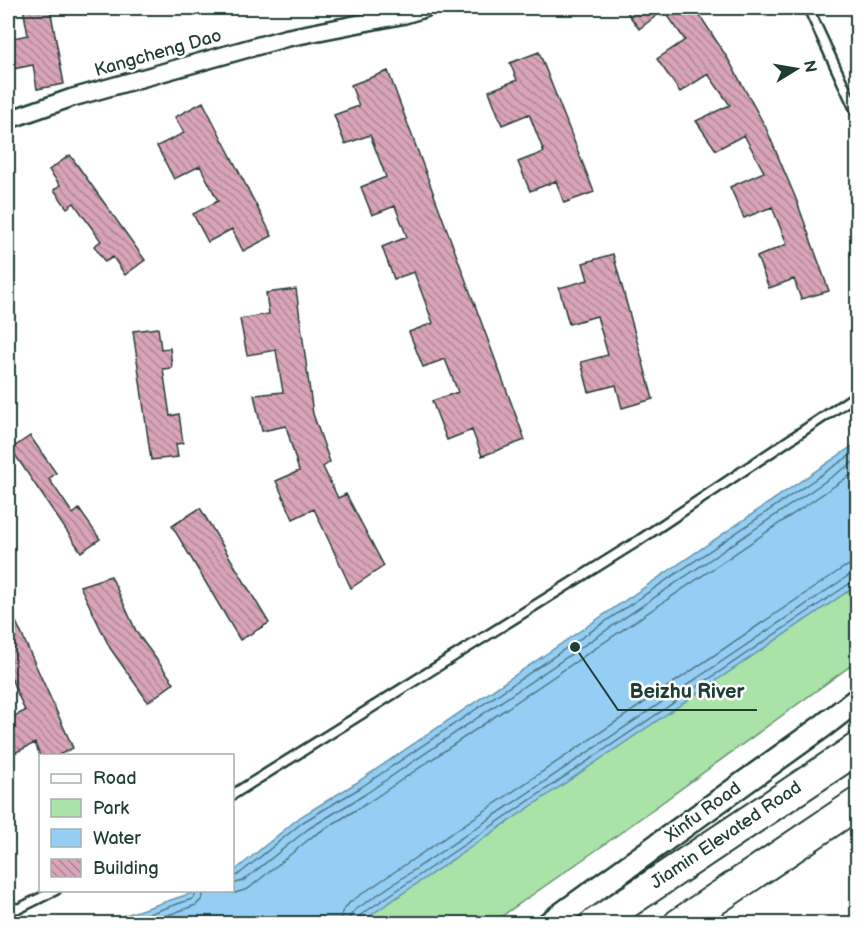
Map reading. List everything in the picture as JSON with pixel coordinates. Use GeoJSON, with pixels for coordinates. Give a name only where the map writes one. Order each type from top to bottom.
{"type":"FeatureCollection","features":[{"type":"Feature","properties":{"kind":"highway"},"geometry":{"type":"LineString","coordinates":[[727,835],[858,726]]}},
{"type":"Feature","properties":{"kind":"highway","name":"Jiamin Elevated Road"},"geometry":{"type":"LineString","coordinates":[[595,924],[858,748]]}},
{"type":"Feature","properties":{"kind":"highway"},"geometry":{"type":"LineString","coordinates":[[679,924],[858,803]]}},
{"type":"Feature","properties":{"kind":"main road","name":"Xinfu Road"},"geometry":{"type":"LineString","coordinates":[[548,924],[858,699]]}},
{"type":"Feature","properties":{"kind":"main road"},"geometry":{"type":"LineString","coordinates":[[669,924],[858,787]]}},
{"type":"Feature","properties":{"kind":"main road"},"geometry":{"type":"LineString","coordinates":[[590,924],[636,886],[665,839]]}},
{"type":"Feature","properties":{"kind":"street","name":"Kangcheng Dao"},"geometry":{"type":"LineString","coordinates":[[8,120],[71,98],[285,38],[403,15],[426,8]]}},
{"type":"Feature","properties":{"kind":"lane"},"geometry":{"type":"LineString","coordinates":[[811,8],[811,14],[858,117]]}},
{"type":"Feature","properties":{"kind":"lane"},"geometry":{"type":"LineString","coordinates":[[234,794],[638,541],[858,394]]}},
{"type":"Feature","properties":{"kind":"lane"},"geometry":{"type":"LineString","coordinates":[[8,909],[20,908],[54,892]]}},
{"type":"Feature","properties":{"kind":"green space"},"geometry":{"type":"Polygon","coordinates":[[[857,569],[857,661],[492,923],[334,924],[857,569]]]}},
{"type":"Feature","properties":{"kind":"water"},"geometry":{"type":"Polygon","coordinates":[[[857,443],[857,585],[359,923],[101,923],[195,892],[234,892],[234,871],[300,817],[356,783],[857,443]]]}},
{"type":"Feature","properties":{"kind":"building"},"geometry":{"type":"Polygon","coordinates":[[[23,8],[50,8],[64,84],[37,89],[33,65],[8,70],[8,39],[28,35],[23,8]]]}},
{"type":"Feature","properties":{"kind":"building"},"geometry":{"type":"Polygon","coordinates":[[[624,8],[695,8],[728,59],[766,128],[796,199],[829,291],[801,299],[794,279],[769,288],[757,257],[787,244],[772,207],[744,218],[730,187],[764,172],[744,135],[716,150],[696,121],[730,105],[708,74],[680,92],[657,59],[685,40],[664,10],[639,29],[624,8]]]}},
{"type":"Feature","properties":{"kind":"building"},"geometry":{"type":"Polygon","coordinates":[[[539,52],[594,192],[564,203],[556,181],[530,191],[518,162],[544,152],[529,114],[502,125],[489,91],[517,80],[510,63],[539,52]]]}},
{"type":"Feature","properties":{"kind":"building"},"geometry":{"type":"Polygon","coordinates":[[[388,71],[525,440],[482,456],[472,430],[447,440],[432,401],[458,392],[445,359],[423,367],[409,332],[433,323],[414,272],[394,279],[382,247],[407,237],[395,206],[372,215],[361,187],[386,177],[370,135],[345,144],[334,115],[359,106],[351,85],[388,71]]]}},
{"type":"Feature","properties":{"kind":"building"},"geometry":{"type":"Polygon","coordinates":[[[203,102],[272,236],[243,251],[232,229],[208,242],[193,214],[218,201],[200,166],[174,179],[157,146],[184,133],[175,117],[203,102]]]}},
{"type":"Feature","properties":{"kind":"building"},"geometry":{"type":"Polygon","coordinates":[[[70,155],[145,260],[125,275],[113,257],[105,262],[94,246],[101,241],[74,203],[67,208],[54,190],[60,185],[49,170],[70,155]]]}},
{"type":"Feature","properties":{"kind":"building"},"geometry":{"type":"Polygon","coordinates":[[[613,254],[653,399],[622,408],[616,385],[589,392],[581,362],[608,355],[597,316],[569,324],[559,288],[588,280],[583,263],[613,254]]]}},
{"type":"Feature","properties":{"kind":"building"},"geometry":{"type":"Polygon","coordinates":[[[296,289],[313,414],[330,462],[323,467],[338,498],[346,494],[384,566],[351,588],[314,509],[293,519],[276,481],[299,471],[286,426],[262,431],[254,395],[283,392],[276,350],[247,355],[240,319],[269,314],[266,293],[296,289]]]}},
{"type":"Feature","properties":{"kind":"building"},"geometry":{"type":"Polygon","coordinates":[[[158,328],[161,349],[170,348],[172,368],[163,369],[170,416],[179,414],[183,443],[176,444],[178,457],[151,460],[133,331],[158,328]]]}},
{"type":"Feature","properties":{"kind":"building"},"geometry":{"type":"Polygon","coordinates":[[[30,436],[56,473],[49,479],[73,514],[79,509],[100,539],[81,552],[11,449],[30,436]]]}},
{"type":"Feature","properties":{"kind":"building"},"geometry":{"type":"Polygon","coordinates":[[[200,508],[269,623],[240,640],[172,526],[200,508]]]}},
{"type":"Feature","properties":{"kind":"building"},"geometry":{"type":"Polygon","coordinates":[[[111,576],[137,633],[174,683],[148,702],[110,648],[80,586],[111,576]]]}},
{"type":"Feature","properties":{"kind":"building"},"geometry":{"type":"Polygon","coordinates":[[[8,604],[73,748],[61,754],[39,754],[35,743],[8,756],[8,719],[25,711],[8,671],[8,604]]]}},
{"type":"Feature","properties":{"kind":"place","name":"Beizhu River"},"geometry":{"type":"Point","coordinates":[575,647]}}]}
